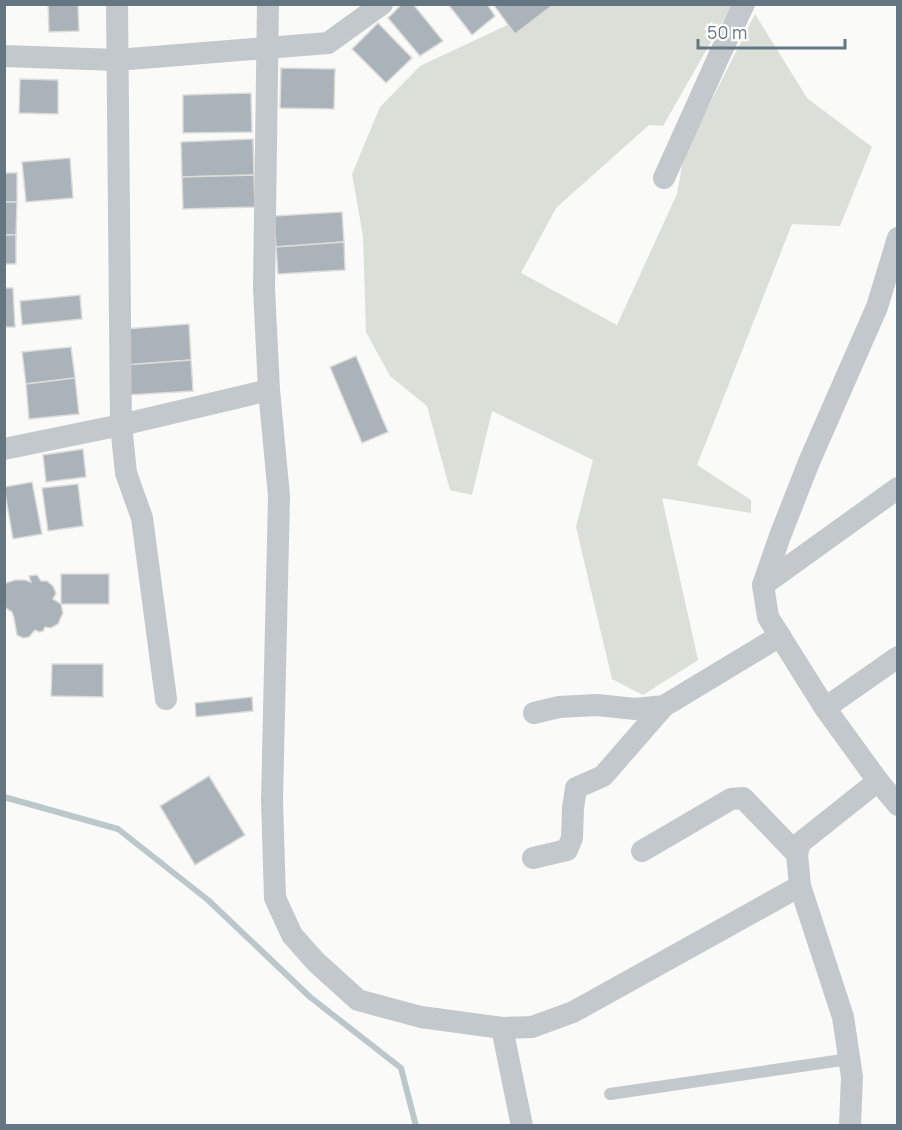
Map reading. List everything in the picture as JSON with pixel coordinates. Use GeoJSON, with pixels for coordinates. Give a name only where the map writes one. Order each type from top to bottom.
{"type":"FeatureCollection","features":[{"type":"Feature","properties":{"kind":"street"},"geometry":{"type":"LineString","coordinates":[[117,4],[121,425],[126,473],[142,518],[166,699]]}},
{"type":"Feature","properties":{"kind":"street"},"geometry":{"type":"LineString","coordinates":[[268,4],[264,288],[269,390],[279,496],[272,800],[275,898],[292,935],[316,962],[358,1000],[421,1017],[502,1028],[532,1027],[573,1012],[800,886]]}},
{"type":"Feature","properties":{"kind":"street"},"geometry":{"type":"LineString","coordinates":[[4,56],[117,60],[328,44],[382,4]]}},
{"type":"Feature","properties":{"kind":"street"},"geometry":{"type":"LineString","coordinates":[[664,178],[744,4]]}},
{"type":"Feature","properties":{"kind":"street"},"geometry":{"type":"LineString","coordinates":[[850,1125],[852,1077],[843,1017],[800,886],[797,854],[800,843],[891,794],[825,708],[780,636],[768,616],[763,585],[809,462],[877,307],[897,238]]}},
{"type":"Feature","properties":{"kind":"street"},"geometry":{"type":"LineString","coordinates":[[4,449],[121,425],[269,390]]}},
{"type":"Feature","properties":{"kind":"street"},"geometry":{"type":"LineString","coordinates":[[763,585],[897,488]]}},
{"type":"Feature","properties":{"kind":"street"},"geometry":{"type":"LineString","coordinates":[[533,858],[567,850],[572,838],[576,788],[603,776],[664,706],[780,636]]}},
{"type":"Feature","properties":{"kind":"street"},"geometry":{"type":"LineString","coordinates":[[825,708],[897,657]]}},
{"type":"Feature","properties":{"kind":"street"},"geometry":{"type":"LineString","coordinates":[[534,713],[559,707],[588,705],[635,709],[664,706]]}},
{"type":"Feature","properties":{"kind":"street"},"geometry":{"type":"LineString","coordinates":[[642,850],[731,799],[743,798],[797,854]]}},
{"type":"Feature","properties":{"kind":"street"},"geometry":{"type":"LineString","coordinates":[[502,1028],[522,1125]]}},
{"type":"Feature","properties":{"kind":"lane"},"geometry":{"type":"LineString","coordinates":[[610,1094],[849,1059]]}},
{"type":"Feature","properties":{"kind":"shaded area"},"geometry":{"type":"Polygon","coordinates":[[[554,4],[732,5],[663,126],[649,125],[556,208],[521,273],[617,325],[677,194],[684,155],[755,14],[807,98],[872,147],[840,226],[792,224],[697,465],[751,500],[751,513],[662,498],[698,660],[643,695],[612,679],[576,527],[593,460],[492,411],[472,495],[450,490],[427,406],[390,376],[366,332],[363,236],[352,174],[380,107],[420,66],[554,4]]]}},
{"type":"Feature","properties":{"kind":"building"},"geometry":{"type":"Polygon","coordinates":[[[48,4],[78,4],[79,31],[49,32],[48,4]]]}},
{"type":"Feature","properties":{"kind":"building"},"geometry":{"type":"Polygon","coordinates":[[[402,4],[413,4],[443,41],[420,56],[388,18],[402,4]]]}},
{"type":"Feature","properties":{"kind":"building"},"geometry":{"type":"Polygon","coordinates":[[[448,4],[487,4],[495,16],[472,35],[448,4]]]}},
{"type":"Feature","properties":{"kind":"building"},"geometry":{"type":"Polygon","coordinates":[[[493,4],[554,4],[515,34],[493,4]]]}},
{"type":"Feature","properties":{"kind":"building"},"geometry":{"type":"Polygon","coordinates":[[[378,23],[412,58],[386,83],[352,49],[378,23]]]}},
{"type":"Feature","properties":{"kind":"building"},"geometry":{"type":"Polygon","coordinates":[[[281,68],[335,69],[334,109],[280,108],[281,68]]]}},
{"type":"Feature","properties":{"kind":"building"},"geometry":{"type":"Polygon","coordinates":[[[20,79],[58,80],[58,114],[19,113],[20,79]]]}},
{"type":"Feature","properties":{"kind":"building"},"geometry":{"type":"Polygon","coordinates":[[[251,93],[252,132],[183,133],[183,95],[251,93]]]}},
{"type":"Feature","properties":{"kind":"building"},"geometry":{"type":"Polygon","coordinates":[[[253,139],[254,175],[182,177],[181,142],[253,139]]]}},
{"type":"Feature","properties":{"kind":"building"},"geometry":{"type":"Polygon","coordinates":[[[70,158],[73,198],[26,202],[22,162],[70,158]]]}},
{"type":"Feature","properties":{"kind":"building"},"geometry":{"type":"Polygon","coordinates":[[[4,173],[17,173],[17,202],[4,202],[4,173]]]}},
{"type":"Feature","properties":{"kind":"building"},"geometry":{"type":"Polygon","coordinates":[[[254,175],[255,207],[183,209],[182,177],[254,175]]]}},
{"type":"Feature","properties":{"kind":"building"},"geometry":{"type":"Polygon","coordinates":[[[4,202],[17,202],[16,235],[4,235],[4,202]]]}},
{"type":"Feature","properties":{"kind":"building"},"geometry":{"type":"Polygon","coordinates":[[[342,212],[344,242],[276,247],[274,216],[342,212]]]}},
{"type":"Feature","properties":{"kind":"building"},"geometry":{"type":"Polygon","coordinates":[[[4,235],[16,235],[16,264],[4,264],[4,235]]]}},
{"type":"Feature","properties":{"kind":"building"},"geometry":{"type":"Polygon","coordinates":[[[344,242],[345,270],[278,274],[276,247],[344,242]]]}},
{"type":"Feature","properties":{"kind":"building"},"geometry":{"type":"Polygon","coordinates":[[[4,288],[13,288],[15,327],[4,327],[4,288]]]}},
{"type":"Feature","properties":{"kind":"building"},"geometry":{"type":"Polygon","coordinates":[[[80,295],[82,319],[22,325],[20,301],[80,295]]]}},
{"type":"Feature","properties":{"kind":"building"},"geometry":{"type":"Polygon","coordinates":[[[189,324],[191,360],[126,365],[124,329],[189,324]]]}},
{"type":"Feature","properties":{"kind":"building"},"geometry":{"type":"Polygon","coordinates":[[[71,347],[75,378],[26,384],[22,352],[71,347]]]}},
{"type":"Feature","properties":{"kind":"building"},"geometry":{"type":"Polygon","coordinates":[[[356,356],[388,432],[362,443],[330,367],[356,356]]]}},
{"type":"Feature","properties":{"kind":"building"},"geometry":{"type":"Polygon","coordinates":[[[191,360],[193,391],[128,395],[126,365],[191,360]]]}},
{"type":"Feature","properties":{"kind":"building"},"geometry":{"type":"Polygon","coordinates":[[[75,378],[79,414],[29,419],[26,384],[75,378]]]}},
{"type":"Feature","properties":{"kind":"building"},"geometry":{"type":"Polygon","coordinates":[[[83,449],[86,477],[46,482],[43,455],[83,449]]]}},
{"type":"Feature","properties":{"kind":"building"},"geometry":{"type":"Polygon","coordinates":[[[32,482],[42,534],[13,539],[4,487],[32,482]]]}},
{"type":"Feature","properties":{"kind":"building"},"geometry":{"type":"Polygon","coordinates":[[[78,484],[83,526],[48,531],[42,488],[78,484]]]}},
{"type":"Feature","properties":{"kind":"building"},"geometry":{"type":"Polygon","coordinates":[[[61,574],[109,574],[109,604],[61,604],[61,574]]]}},
{"type":"Feature","properties":{"kind":"building"},"geometry":{"type":"Polygon","coordinates":[[[37,575],[41,581],[47,581],[53,586],[56,593],[53,599],[61,604],[63,613],[58,624],[51,628],[45,627],[43,631],[35,630],[29,637],[23,638],[17,635],[12,612],[4,607],[4,587],[6,583],[15,580],[31,582],[29,576],[37,575]]]}},
{"type":"Feature","properties":{"kind":"building"},"geometry":{"type":"Polygon","coordinates":[[[52,664],[103,664],[103,697],[51,696],[52,664]]]}},
{"type":"Feature","properties":{"kind":"building"},"geometry":{"type":"Polygon","coordinates":[[[252,697],[253,711],[196,717],[195,703],[252,697]]]}},
{"type":"Feature","properties":{"kind":"building"},"geometry":{"type":"Polygon","coordinates":[[[209,776],[245,835],[195,865],[160,806],[209,776]]]}},
{"type":"Feature","properties":{"kind":"waterway"},"geometry":{"type":"LineString","coordinates":[[4,797],[118,829],[208,900],[310,997],[401,1068],[416,1126]]}}]}
